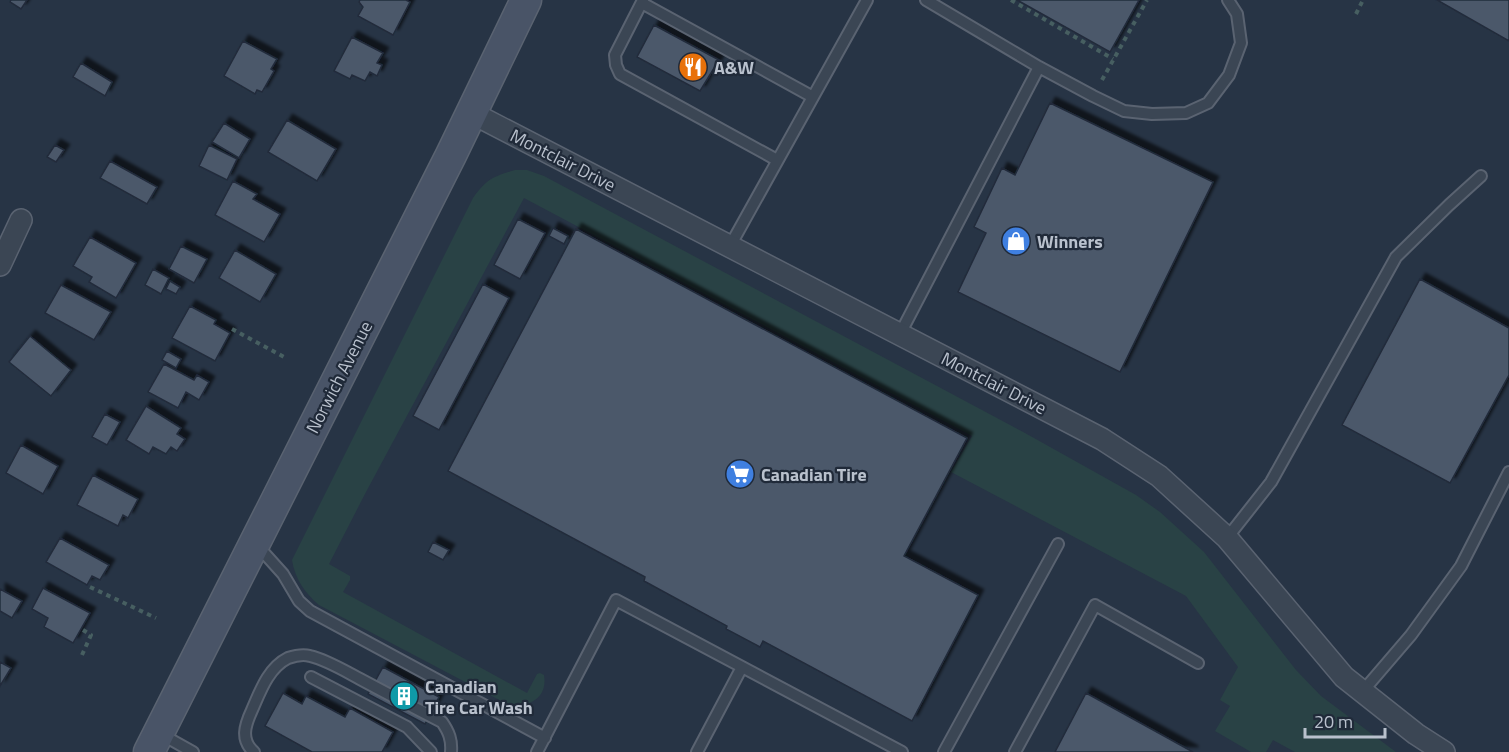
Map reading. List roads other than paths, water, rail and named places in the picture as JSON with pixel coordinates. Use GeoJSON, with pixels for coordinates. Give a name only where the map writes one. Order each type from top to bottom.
{"type":"FeatureCollection","features":[{"type":"Feature","properties":{"kind":"main road","name":"Norwich Avenue"},"geometry":{"type":"LineString","coordinates":[[154,742],[472,113],[526,0]]}},
{"type":"Feature","properties":{"kind":"street","name":"Montclair Drive"},"geometry":{"type":"LineString","coordinates":[[472,113],[1102,439],[1159,476],[1227,538],[1344,677],[1416,734],[1444,752]]}},
{"type":"Feature","properties":{"kind":"street"},"geometry":{"type":"LineString","coordinates":[[0,265],[21,220]]}},
{"type":"Feature","properties":{"kind":"lane"},"geometry":{"type":"LineString","coordinates":[[730,246],[867,0]]}},
{"type":"Feature","properties":{"kind":"lane"},"geometry":{"type":"LineString","coordinates":[[926,0],[1093,96],[1124,111],[1152,114],[1186,113],[1208,103],[1229,75],[1241,43],[1237,14],[1228,0]]}},
{"type":"Feature","properties":{"kind":"lane"},"geometry":{"type":"LineString","coordinates":[[777,160],[620,74],[615,55],[642,2],[813,97]]}},
{"type":"Feature","properties":{"kind":"lane"},"geometry":{"type":"LineString","coordinates":[[900,334],[1039,67]]}},
{"type":"Feature","properties":{"kind":"lane"},"geometry":{"type":"LineString","coordinates":[[1227,538],[1271,482],[1396,257],[1481,176]]}},
{"type":"Feature","properties":{"kind":"lane"},"geometry":{"type":"LineString","coordinates":[[1363,692],[1410,635],[1461,566],[1509,472]]}},
{"type":"Feature","properties":{"kind":"lane"},"geometry":{"type":"LineString","coordinates":[[255,542],[283,574],[299,601],[310,611],[545,738]]}},
{"type":"Feature","properties":{"kind":"lane"},"geometry":{"type":"LineString","coordinates":[[944,752],[1058,544]]}},
{"type":"Feature","properties":{"kind":"lane"},"geometry":{"type":"LineString","coordinates":[[537,752],[616,600],[902,752]]}},
{"type":"Feature","properties":{"kind":"lane"},"geometry":{"type":"LineString","coordinates":[[1015,752],[1095,604],[1198,663]]}},
{"type":"Feature","properties":{"kind":"lane"},"geometry":{"type":"LineString","coordinates":[[254,752],[245,741],[245,728],[271,672],[289,658],[308,656],[320,659],[353,675],[442,722],[448,729],[452,742],[451,752]]}},
{"type":"Feature","properties":{"kind":"lane"},"geometry":{"type":"LineString","coordinates":[[697,752],[742,667]]}},
{"type":"Feature","properties":{"kind":"lane"},"geometry":{"type":"LineString","coordinates":[[311,677],[407,727],[431,752]]}},
{"type":"Feature","properties":{"kind":"lane"},"geometry":{"type":"LineString","coordinates":[[154,742],[193,752]]}},
{"type":"Feature","properties":{"kind":"place","name":"A&W"},"geometry":{"type":"Point","coordinates":[693,67]}},
{"type":"Feature","properties":{"kind":"place","name":"Winners"},"geometry":{"type":"Point","coordinates":[1016,241]}},
{"type":"Feature","properties":{"kind":"place","name":"Canadian Tire"},"geometry":{"type":"Point","coordinates":[740,474]}},
{"type":"Feature","properties":{"kind":"place","name":"Canadian Tire Car Wash"},"geometry":{"type":"Point","coordinates":[404,696]}}]}
